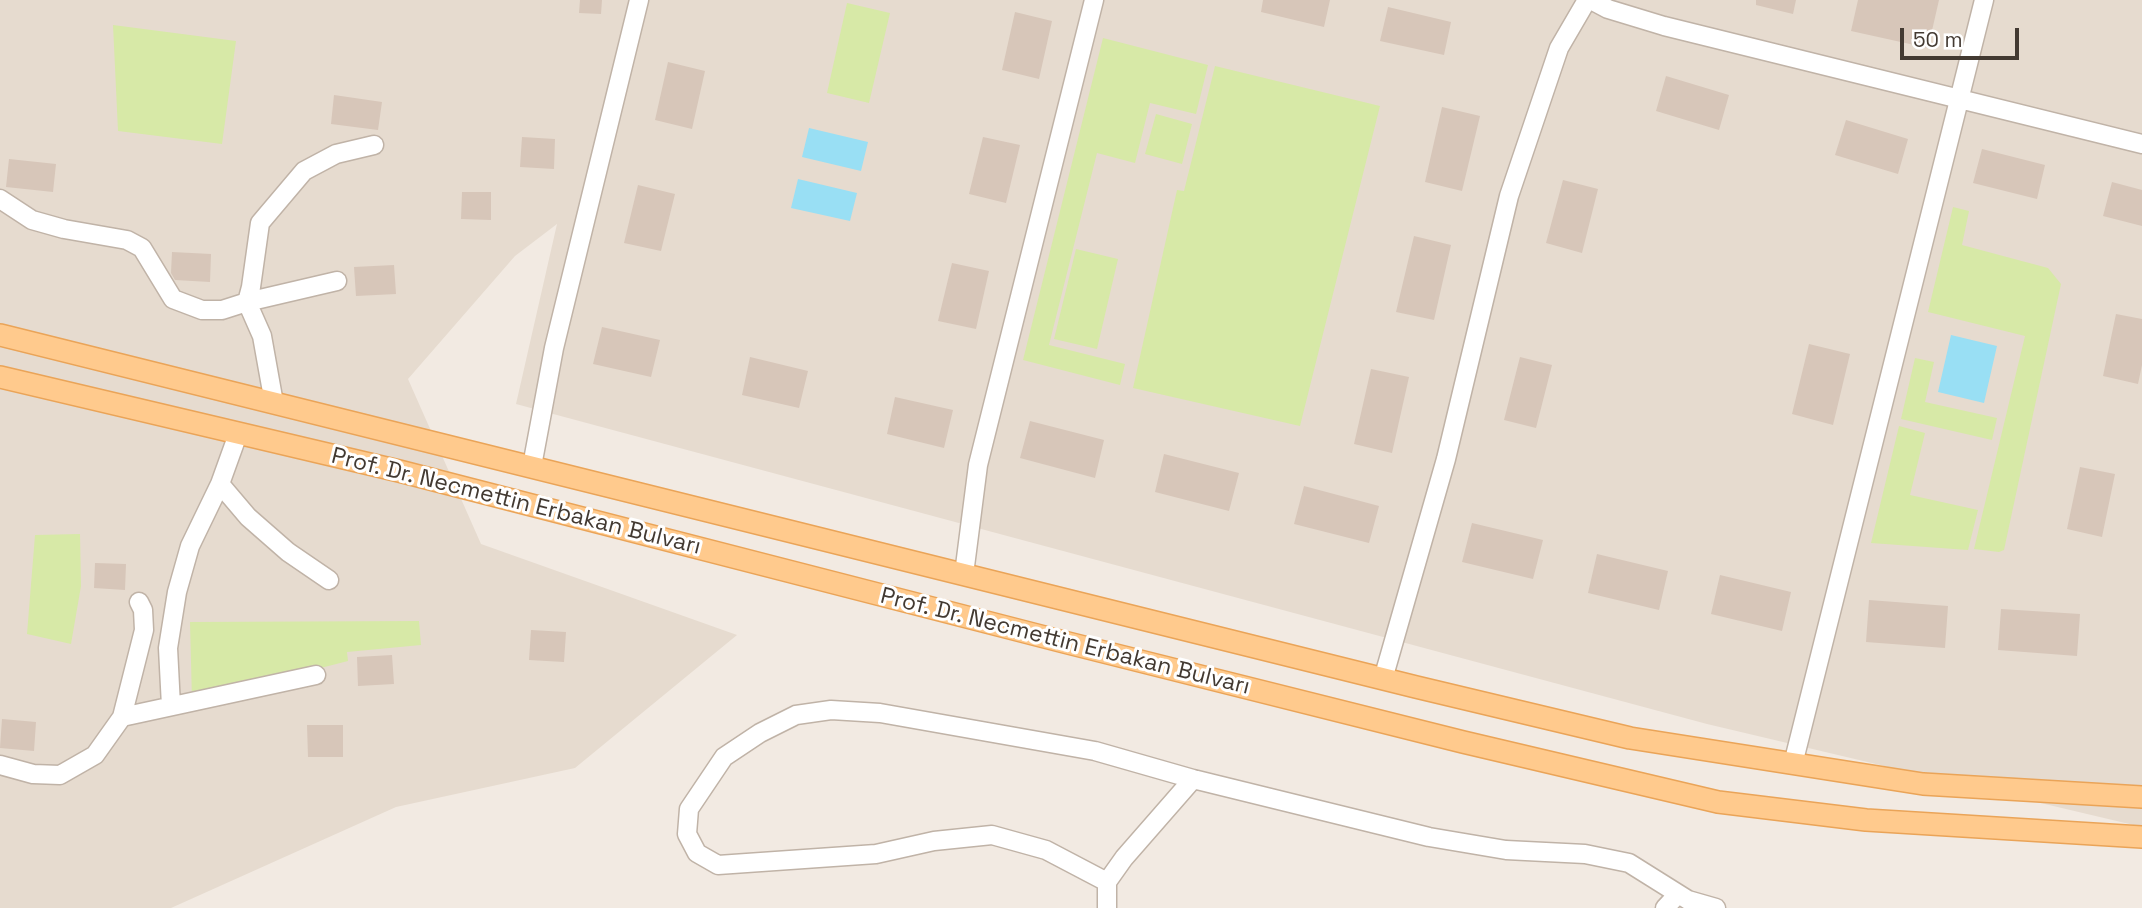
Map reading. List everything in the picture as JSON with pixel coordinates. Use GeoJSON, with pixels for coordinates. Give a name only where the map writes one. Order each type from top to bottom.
{"type":"FeatureCollection","features":[{"type":"Feature","properties":{"kind":"main road","name":"Prof. Dr. Necmettin Erbakan Bulvarı"},"geometry":{"type":"LineString","coordinates":[[0,335],[1630,738],[1923,784],[2142,797]]}},
{"type":"Feature","properties":{"kind":"main road","name":"Prof. Dr. Necmettin Erbakan Bulvarı"},"geometry":{"type":"LineString","coordinates":[[0,377],[426,478],[1463,742],[1718,802],[1866,820],[2142,837]]}},
{"type":"Feature","properties":{"kind":"street"},"geometry":{"type":"LineString","coordinates":[[532,466],[554,348],[639,0]]}},
{"type":"Feature","properties":{"kind":"street"},"geometry":{"type":"LineString","coordinates":[[964,574],[978,465],[1094,0]]}},
{"type":"Feature","properties":{"kind":"street"},"geometry":{"type":"LineString","coordinates":[[1383,679],[1446,459],[1509,196],[1559,48],[1589,0],[1608,9],[1664,26],[2142,144]]}},
{"type":"Feature","properties":{"kind":"street"},"geometry":{"type":"LineString","coordinates":[[1793,764],[1984,0]]}},
{"type":"Feature","properties":{"kind":"street"},"geometry":{"type":"LineString","coordinates":[[274,403],[262,336],[247,302],[260,223],[304,171],[335,154],[374,145]]}},
{"type":"Feature","properties":{"kind":"street"},"geometry":{"type":"LineString","coordinates":[[0,199],[32,220],[64,229],[127,240],[142,248],[173,299],[202,310],[222,310],[337,281]]}},
{"type":"Feature","properties":{"kind":"street"},"geometry":{"type":"LineString","coordinates":[[172,706],[168,648],[177,592],[190,546],[220,484],[238,434]]}},
{"type":"Feature","properties":{"kind":"street"},"geometry":{"type":"LineString","coordinates":[[220,484],[248,517],[288,552],[329,580]]}},
{"type":"Feature","properties":{"kind":"street"},"geometry":{"type":"LineString","coordinates":[[0,765],[33,774],[60,775],[95,755],[122,717],[144,630],[143,610],[139,602]]}},
{"type":"Feature","properties":{"kind":"street"},"geometry":{"type":"LineString","coordinates":[[122,717],[316,675]]}},
{"type":"Feature","properties":{"kind":"street"},"geometry":{"type":"LineString","coordinates":[[1107,882],[1046,850],[992,835],[934,841],[876,854],[718,865],[697,853],[687,834],[689,809],[724,757],[760,733],[796,715],[831,710],[880,713],[1095,751],[1193,779],[1429,837],[1506,850],[1585,854],[1629,863],[1688,900],[1716,908]]}},
{"type":"Feature","properties":{"kind":"street"},"geometry":{"type":"LineString","coordinates":[[1107,908],[1107,882],[1124,858],[1193,779]]}},
{"type":"Feature","properties":{"kind":"street"},"geometry":{"type":"LineString","coordinates":[[1665,908],[1678,894]]}},
{"type":"Feature","properties":{"kind":"shaded area"},"geometry":{"type":"Polygon","coordinates":[[[0,0],[2142,0],[2142,827],[1707,724],[516,404],[557,224],[515,256],[408,379],[481,544],[737,635],[575,768],[396,807],[171,908],[0,908],[0,0]]]}},
{"type":"Feature","properties":{"kind":"green space"},"geometry":{"type":"Polygon","coordinates":[[[847,3],[890,13],[869,103],[827,93],[847,3]]]}},
{"type":"Feature","properties":{"kind":"green space"},"geometry":{"type":"Polygon","coordinates":[[[113,25],[236,41],[222,144],[118,131],[113,25]]]}},
{"type":"Feature","properties":{"kind":"green space"},"geometry":{"type":"Polygon","coordinates":[[[1103,38],[1208,65],[1196,114],[1150,103],[1135,163],[1097,153],[1049,345],[1125,364],[1120,385],[1023,360],[1103,38]]]}},
{"type":"Feature","properties":{"kind":"green space"},"geometry":{"type":"Polygon","coordinates":[[[1215,66],[1380,106],[1300,426],[1133,388],[1177,190],[1184,191],[1215,66]]]}},
{"type":"Feature","properties":{"kind":"green space"},"geometry":{"type":"Polygon","coordinates":[[[1156,114],[1192,124],[1182,164],[1145,154],[1156,114]]]}},
{"type":"Feature","properties":{"kind":"green space"},"geometry":{"type":"Polygon","coordinates":[[[1953,207],[1969,211],[1962,245],[2048,268],[2061,284],[2004,550],[1999,552],[1974,549],[2025,336],[1928,312],[1953,207]]]}},
{"type":"Feature","properties":{"kind":"green space"},"geometry":{"type":"Polygon","coordinates":[[[1076,249],[1118,259],[1097,349],[1054,339],[1076,249]]]}},
{"type":"Feature","properties":{"kind":"green space"},"geometry":{"type":"Polygon","coordinates":[[[1915,358],[1934,362],[1925,402],[1997,418],[1992,440],[1901,419],[1915,358]]]}},
{"type":"Feature","properties":{"kind":"green space"},"geometry":{"type":"Polygon","coordinates":[[[1899,426],[1925,433],[1910,495],[1978,510],[1968,550],[1871,543],[1899,426]]]}},
{"type":"Feature","properties":{"kind":"green space"},"geometry":{"type":"Polygon","coordinates":[[[80,534],[81,586],[71,644],[27,634],[35,535],[80,534]]]}},
{"type":"Feature","properties":{"kind":"green space"},"geometry":{"type":"Polygon","coordinates":[[[419,621],[421,645],[347,652],[348,661],[192,701],[190,622],[419,621]]]}},
{"type":"Feature","properties":{"kind":"water"},"geometry":{"type":"Polygon","coordinates":[[[809,128],[868,142],[861,171],[802,157],[809,128]]]}},
{"type":"Feature","properties":{"kind":"water"},"geometry":{"type":"Polygon","coordinates":[[[798,179],[857,193],[850,221],[791,208],[798,179]]]}},
{"type":"Feature","properties":{"kind":"water"},"geometry":{"type":"Polygon","coordinates":[[[1951,335],[1997,346],[1984,403],[1938,392],[1951,335]]]}},
{"type":"Feature","properties":{"kind":"building"},"geometry":{"type":"Polygon","coordinates":[[[580,0],[602,0],[601,14],[579,13],[580,0]]]}},
{"type":"Feature","properties":{"kind":"building"},"geometry":{"type":"Polygon","coordinates":[[[1263,0],[1330,0],[1324,27],[1261,12],[1263,0]]]}},
{"type":"Feature","properties":{"kind":"building"},"geometry":{"type":"Polygon","coordinates":[[[1756,0],[1796,0],[1793,14],[1756,5],[1756,0]]]}},
{"type":"Feature","properties":{"kind":"building"},"geometry":{"type":"Polygon","coordinates":[[[1858,0],[1939,0],[1928,48],[1851,31],[1858,0]]]}},
{"type":"Feature","properties":{"kind":"building"},"geometry":{"type":"Polygon","coordinates":[[[1388,7],[1451,22],[1444,55],[1380,41],[1388,7]]]}},
{"type":"Feature","properties":{"kind":"building"},"geometry":{"type":"Polygon","coordinates":[[[1015,12],[1052,21],[1039,79],[1002,70],[1015,12]]]}},
{"type":"Feature","properties":{"kind":"building"},"geometry":{"type":"Polygon","coordinates":[[[668,62],[705,71],[692,129],[655,120],[668,62]]]}},
{"type":"Feature","properties":{"kind":"building"},"geometry":{"type":"Polygon","coordinates":[[[1666,76],[1729,95],[1719,130],[1656,111],[1666,76]]]}},
{"type":"Feature","properties":{"kind":"building"},"geometry":{"type":"Polygon","coordinates":[[[334,95],[382,102],[378,130],[331,124],[334,95]]]}},
{"type":"Feature","properties":{"kind":"building"},"geometry":{"type":"Polygon","coordinates":[[[1442,107],[1480,116],[1462,191],[1425,182],[1442,107]]]}},
{"type":"Feature","properties":{"kind":"building"},"geometry":{"type":"Polygon","coordinates":[[[1846,120],[1908,139],[1898,174],[1835,155],[1846,120]]]}},
{"type":"Feature","properties":{"kind":"building"},"geometry":{"type":"Polygon","coordinates":[[[522,137],[555,139],[554,169],[520,167],[522,137]]]}},
{"type":"Feature","properties":{"kind":"building"},"geometry":{"type":"Polygon","coordinates":[[[983,137],[1020,145],[1006,203],[969,194],[983,137]]]}},
{"type":"Feature","properties":{"kind":"building"},"geometry":{"type":"Polygon","coordinates":[[[1982,149],[2045,165],[2037,199],[1973,183],[1982,149]]]}},
{"type":"Feature","properties":{"kind":"building"},"geometry":{"type":"Polygon","coordinates":[[[9,159],[56,164],[53,192],[6,187],[9,159]]]}},
{"type":"Feature","properties":{"kind":"building"},"geometry":{"type":"Polygon","coordinates":[[[1563,180],[1598,189],[1582,253],[1546,243],[1563,180]]]}},
{"type":"Feature","properties":{"kind":"building"},"geometry":{"type":"Polygon","coordinates":[[[2112,182],[2142,190],[2142,226],[2103,216],[2112,182]]]}},
{"type":"Feature","properties":{"kind":"building"},"geometry":{"type":"Polygon","coordinates":[[[638,185],[675,194],[661,251],[624,243],[638,185]]]}},
{"type":"Feature","properties":{"kind":"building"},"geometry":{"type":"Polygon","coordinates":[[[462,192],[491,192],[491,220],[461,219],[462,192]]]}},
{"type":"Feature","properties":{"kind":"building"},"geometry":{"type":"Polygon","coordinates":[[[1414,236],[1451,245],[1434,320],[1396,312],[1414,236]]]}},
{"type":"Feature","properties":{"kind":"building"},"geometry":{"type":"Polygon","coordinates":[[[172,252],[211,254],[210,282],[175,280],[171,273],[172,252]]]}},
{"type":"Feature","properties":{"kind":"building"},"geometry":{"type":"Polygon","coordinates":[[[952,263],[989,271],[976,329],[938,321],[952,263]]]}},
{"type":"Feature","properties":{"kind":"building"},"geometry":{"type":"Polygon","coordinates":[[[394,265],[396,294],[356,296],[354,267],[394,265]]]}},
{"type":"Feature","properties":{"kind":"building"},"geometry":{"type":"Polygon","coordinates":[[[2116,314],[2142,319],[2142,365],[2138,384],[2103,376],[2116,314]]]}},
{"type":"Feature","properties":{"kind":"building"},"geometry":{"type":"Polygon","coordinates":[[[602,327],[660,340],[651,377],[593,364],[602,327]]]}},
{"type":"Feature","properties":{"kind":"building"},"geometry":{"type":"Polygon","coordinates":[[[1809,344],[1850,354],[1833,425],[1792,414],[1809,344]]]}},
{"type":"Feature","properties":{"kind":"building"},"geometry":{"type":"Polygon","coordinates":[[[750,357],[808,371],[799,408],[742,395],[750,357]]]}},
{"type":"Feature","properties":{"kind":"building"},"geometry":{"type":"Polygon","coordinates":[[[1520,357],[1552,365],[1536,428],[1504,420],[1520,357]]]}},
{"type":"Feature","properties":{"kind":"building"},"geometry":{"type":"Polygon","coordinates":[[[1371,369],[1409,377],[1392,453],[1354,444],[1371,369]]]}},
{"type":"Feature","properties":{"kind":"building"},"geometry":{"type":"Polygon","coordinates":[[[895,397],[953,410],[944,448],[887,434],[895,397]]]}},
{"type":"Feature","properties":{"kind":"building"},"geometry":{"type":"Polygon","coordinates":[[[1030,421],[1104,440],[1095,478],[1020,458],[1030,421]]]}},
{"type":"Feature","properties":{"kind":"building"},"geometry":{"type":"Polygon","coordinates":[[[1164,454],[1239,473],[1229,511],[1155,492],[1164,454]]]}},
{"type":"Feature","properties":{"kind":"building"},"geometry":{"type":"Polygon","coordinates":[[[2080,467],[2115,474],[2102,537],[2067,529],[2080,467]]]}},
{"type":"Feature","properties":{"kind":"building"},"geometry":{"type":"Polygon","coordinates":[[[1304,486],[1379,506],[1369,543],[1294,524],[1304,486]]]}},
{"type":"Feature","properties":{"kind":"building"},"geometry":{"type":"Polygon","coordinates":[[[1472,523],[1543,540],[1533,579],[1462,562],[1472,523]]]}},
{"type":"Feature","properties":{"kind":"building"},"geometry":{"type":"Polygon","coordinates":[[[1597,554],[1668,571],[1659,610],[1588,593],[1597,554]]]}},
{"type":"Feature","properties":{"kind":"building"},"geometry":{"type":"Polygon","coordinates":[[[95,563],[126,564],[125,590],[94,588],[95,563]]]}},
{"type":"Feature","properties":{"kind":"building"},"geometry":{"type":"Polygon","coordinates":[[[1720,575],[1791,592],[1782,631],[1711,614],[1720,575]]]}},
{"type":"Feature","properties":{"kind":"building"},"geometry":{"type":"Polygon","coordinates":[[[1869,600],[1948,606],[1945,648],[1866,642],[1869,600]]]}},
{"type":"Feature","properties":{"kind":"building"},"geometry":{"type":"Polygon","coordinates":[[[2001,609],[2080,614],[2077,656],[1998,650],[2001,609]]]}},
{"type":"Feature","properties":{"kind":"building"},"geometry":{"type":"Polygon","coordinates":[[[531,630],[566,632],[564,662],[529,660],[531,630]]]}},
{"type":"Feature","properties":{"kind":"building"},"geometry":{"type":"Polygon","coordinates":[[[392,655],[394,684],[358,686],[357,657],[392,655]]]}},
{"type":"Feature","properties":{"kind":"building"},"geometry":{"type":"Polygon","coordinates":[[[2,719],[36,722],[34,751],[0,748],[2,719]]]}},
{"type":"Feature","properties":{"kind":"building"},"geometry":{"type":"Polygon","coordinates":[[[307,725],[343,725],[343,757],[308,757],[307,725]]]}}]}
